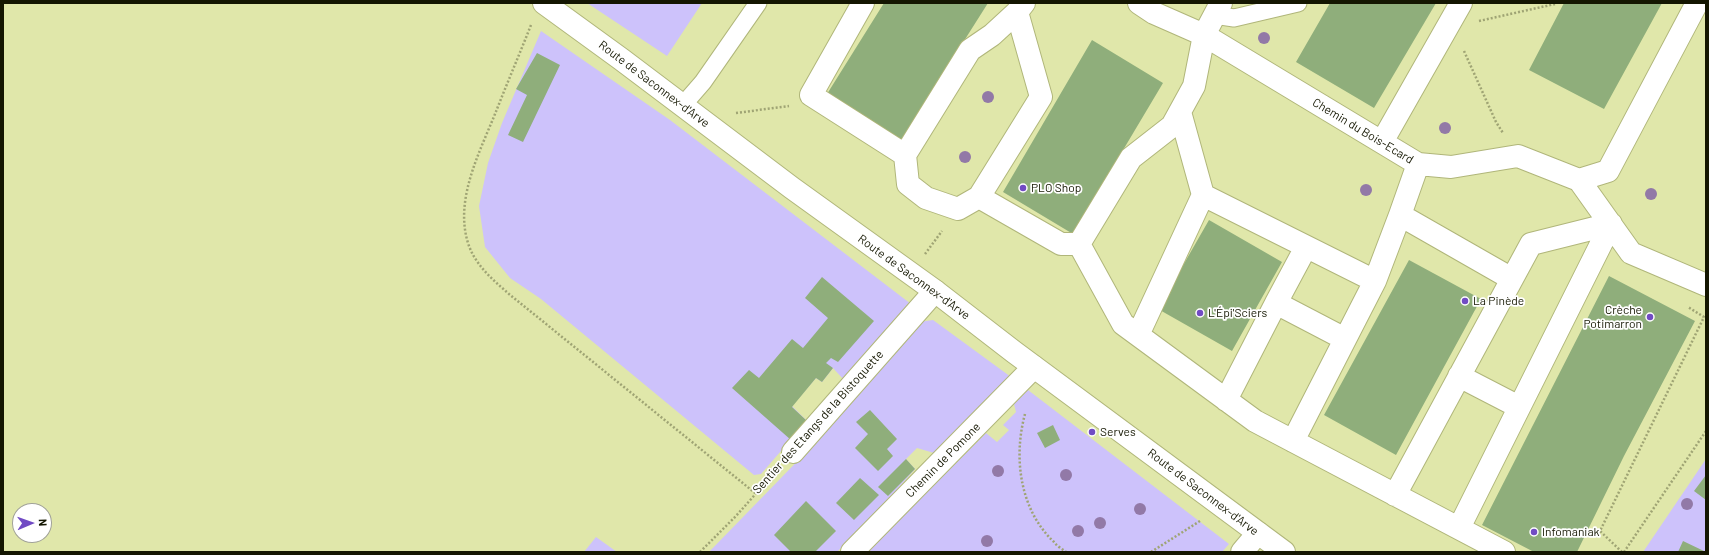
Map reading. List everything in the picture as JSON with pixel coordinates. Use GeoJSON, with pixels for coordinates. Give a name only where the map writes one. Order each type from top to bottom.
{"type":"FeatureCollection","features":[{"type":"Feature","properties":{"kind":"street","name":"Route de Saconnex-d'Arve"},"geometry":{"type":"LineString","coordinates":[[544,3],[792,188],[911,273],[1034,367],[1284,552]]}},
{"type":"Feature","properties":{"kind":"street"},"geometry":{"type":"LineString","coordinates":[[863,3],[811,95],[905,155]]}},
{"type":"Feature","properties":{"kind":"street","name":"Chemin du Bois-Ecard"},"geometry":{"type":"LineString","coordinates":[[1139,3],[1154,13],[1204,35],[1418,164],[1451,167],[1518,156]]}},
{"type":"Feature","properties":{"kind":"street"},"geometry":{"type":"LineString","coordinates":[[1579,180],[1608,171],[1697,3]]}},
{"type":"Feature","properties":{"kind":"street"},"geometry":{"type":"LineString","coordinates":[[1020,8],[1041,97],[979,197],[958,209],[926,198],[908,184],[905,155],[970,50],[992,35],[1020,8]]}},
{"type":"Feature","properties":{"kind":"street"},"geometry":{"type":"LineString","coordinates":[[1079,244],[1131,158],[1172,126],[1194,86],[1204,35],[1217,9]]}},
{"type":"Feature","properties":{"kind":"street"},"geometry":{"type":"LineString","coordinates":[[1382,142],[1456,12]]}},
{"type":"Feature","properties":{"kind":"street"},"geometry":{"type":"LineString","coordinates":[[1138,335],[1203,195],[1180,112]]}},
{"type":"Feature","properties":{"kind":"street"},"geometry":{"type":"LineString","coordinates":[[1518,156],[1579,180],[1630,253],[1706,285]]}},
{"type":"Feature","properties":{"kind":"street"},"geometry":{"type":"LineString","coordinates":[[1293,441],[1375,281],[1418,164]]}},
{"type":"Feature","properties":{"kind":"street"},"geometry":{"type":"LineString","coordinates":[[1203,195],[1375,281]]}},
{"type":"Feature","properties":{"kind":"street"},"geometry":{"type":"LineString","coordinates":[[979,197],[1061,244],[1079,244]]}},
{"type":"Feature","properties":{"kind":"street"},"geometry":{"type":"LineString","coordinates":[[1400,215],[1512,279]]}},
{"type":"Feature","properties":{"kind":"street"},"geometry":{"type":"LineString","coordinates":[[1395,495],[1531,244],[1611,224]]}},
{"type":"Feature","properties":{"kind":"street"},"geometry":{"type":"LineString","coordinates":[[1459,528],[1611,224]]}},
{"type":"Feature","properties":{"kind":"street"},"geometry":{"type":"LineString","coordinates":[[1079,244],[1123,324],[1226,400],[1255,421],[1504,552]]}},
{"type":"Feature","properties":{"kind":"street"},"geometry":{"type":"LineString","coordinates":[[1226,400],[1306,247]]}},
{"type":"Feature","properties":{"kind":"street","name":"Sentier des Etangs de la Bistoquette"},"geometry":{"type":"LineString","coordinates":[[793,452],[935,291]]}},
{"type":"Feature","properties":{"kind":"street"},"geometry":{"type":"LineString","coordinates":[[1276,303],[1345,339]]}},
{"type":"Feature","properties":{"kind":"street","name":"Chemin de Pomone"},"geometry":{"type":"LineString","coordinates":[[852,552],[1034,367]]}},
{"type":"Feature","properties":{"kind":"street"},"geometry":{"type":"LineString","coordinates":[[1460,376],[1520,407]]}},
{"type":"Feature","properties":{"kind":"street"},"geometry":{"type":"LineString","coordinates":[[1242,552],[1258,533]]}},
{"type":"Feature","properties":{"kind":"lane"},"geometry":{"type":"LineString","coordinates":[[692,112],[703,82],[758,3]]}},
{"type":"Feature","properties":{"kind":"lane"},"geometry":{"type":"LineString","coordinates":[[1217,9],[1234,18],[1298,3]]}},
{"type":"Feature","properties":{"kind":"path"},"geometry":{"type":"LineString","coordinates":[[1456,12],[1483,21],[1555,4]]}},
{"type":"Feature","properties":{"kind":"path"},"geometry":{"type":"LineString","coordinates":[[1456,12],[1496,122],[1518,156]]}},
{"type":"Feature","properties":{"kind":"path"},"geometry":{"type":"LineString","coordinates":[[531,24],[479,154],[466,194],[464,219],[472,252],[479,264],[489,276],[509,294],[755,493]]}},
{"type":"Feature","properties":{"kind":"path"},"geometry":{"type":"LineString","coordinates":[[692,112],[800,105],[811,95]]}},
{"type":"Feature","properties":{"kind":"path"},"geometry":{"type":"LineString","coordinates":[[911,273],[958,209]]}},
{"type":"Feature","properties":{"kind":"path"},"geometry":{"type":"LineString","coordinates":[[1683,304],[1704,316]]}},
{"type":"Feature","properties":{"kind":"path"},"geometry":{"type":"LineString","coordinates":[[1706,312],[1600,531],[1623,552],[1706,431]]}},
{"type":"Feature","properties":{"kind":"path"},"geometry":{"type":"LineString","coordinates":[[1026,409],[1020,443],[1020,470],[1023,485],[1028,501],[1039,524],[1053,542],[1066,552]]}},
{"type":"Feature","properties":{"kind":"path","name":"Sentier des Etangs de la Bistoquette"},"geometry":{"type":"LineString","coordinates":[[700,552],[736,516],[793,452]]}},
{"type":"Feature","properties":{"kind":"path"},"geometry":{"type":"LineString","coordinates":[[1151,552],[1201,520]]}},
{"type":"Feature","properties":{"kind":"shaded area"},"geometry":{"type":"Polygon","coordinates":[[[587,3],[702,3],[667,56],[587,3]]]}},
{"type":"Feature","properties":{"kind":"shaded area"},"geometry":{"type":"Polygon","coordinates":[[[541,31],[670,120],[911,304],[844,380],[833,368],[822,382],[816,378],[792,406],[807,421],[761,474],[754,475],[541,299],[510,278],[485,247],[479,206],[488,163],[502,123],[541,31]]]}},
{"type":"Feature","properties":{"kind":"shaded area"},"geometry":{"type":"Polygon","coordinates":[[[933,320],[1011,377],[934,453],[917,448],[906,459],[915,469],[887,501],[837,552],[709,552],[817,441],[919,322],[933,320]]]}},
{"type":"Feature","properties":{"kind":"shaded area"},"geometry":{"type":"Polygon","coordinates":[[[1028,390],[1229,544],[1222,552],[867,552],[986,433],[997,442],[1009,430],[1003,425],[1016,412],[1014,404],[1028,390]]]}},
{"type":"Feature","properties":{"kind":"shaded area"},"geometry":{"type":"Polygon","coordinates":[[[1706,459],[1706,552],[1643,552],[1706,459]]]}},
{"type":"Feature","properties":{"kind":"shaded area"},"geometry":{"type":"Polygon","coordinates":[[[596,537],[617,552],[584,552],[596,537]]]}},
{"type":"Feature","properties":{"kind":"building"},"geometry":{"type":"Polygon","coordinates":[[[884,3],[988,3],[900,142],[827,94],[884,3]]]}},
{"type":"Feature","properties":{"kind":"building"},"geometry":{"type":"Polygon","coordinates":[[[1330,3],[1436,3],[1374,108],[1296,62],[1330,3]]]}},
{"type":"Feature","properties":{"kind":"building"},"geometry":{"type":"Polygon","coordinates":[[[1564,3],[1662,3],[1604,109],[1529,70],[1564,3]]]}},
{"type":"Feature","properties":{"kind":"building"},"geometry":{"type":"Polygon","coordinates":[[[1092,40],[1163,83],[1073,234],[1003,192],[1092,40]]]}},
{"type":"Feature","properties":{"kind":"building"},"geometry":{"type":"Polygon","coordinates":[[[537,53],[560,65],[523,142],[508,135],[527,95],[516,89],[537,53]]]}},
{"type":"Feature","properties":{"kind":"building"},"geometry":{"type":"Polygon","coordinates":[[[1209,220],[1282,262],[1232,351],[1158,309],[1209,220]]]}},
{"type":"Feature","properties":{"kind":"building"},"geometry":{"type":"Polygon","coordinates":[[[1409,260],[1481,299],[1396,455],[1324,415],[1409,260]]]}},
{"type":"Feature","properties":{"kind":"building"},"geometry":{"type":"Polygon","coordinates":[[[1609,276],[1695,321],[1624,456],[1577,552],[1534,552],[1482,525],[1609,276]]]}},
{"type":"Feature","properties":{"kind":"building"},"geometry":{"type":"Polygon","coordinates":[[[822,277],[874,321],[838,362],[831,358],[826,363],[833,368],[822,382],[816,378],[792,407],[807,421],[791,440],[732,388],[749,370],[759,378],[792,339],[803,348],[828,318],[805,298],[822,277]]]}},
{"type":"Feature","properties":{"kind":"building"},"geometry":{"type":"Polygon","coordinates":[[[870,410],[897,439],[887,449],[893,456],[878,471],[855,448],[868,434],[856,422],[870,410]]]}},
{"type":"Feature","properties":{"kind":"building"},"geometry":{"type":"Polygon","coordinates":[[[1053,425],[1060,440],[1045,448],[1037,433],[1053,425]]]}},
{"type":"Feature","properties":{"kind":"building"},"geometry":{"type":"Polygon","coordinates":[[[906,459],[915,469],[888,496],[878,487],[906,459]]]}},
{"type":"Feature","properties":{"kind":"building"},"geometry":{"type":"Polygon","coordinates":[[[1706,475],[1706,500],[1694,491],[1706,475]]]}},
{"type":"Feature","properties":{"kind":"building"},"geometry":{"type":"Polygon","coordinates":[[[860,478],[879,495],[854,520],[836,503],[860,478]]]}},
{"type":"Feature","properties":{"kind":"building"},"geometry":{"type":"Polygon","coordinates":[[[806,501],[836,531],[815,552],[791,552],[774,535],[806,501]]]}},
{"type":"Feature","properties":{"kind":"building"},"geometry":{"type":"Polygon","coordinates":[[[1683,541],[1706,552],[1678,552],[1683,541]]]}},
{"type":"Feature","properties":{"kind":"place","name":"PLO Shop"},"geometry":{"type":"Point","coordinates":[1023,188]}},
{"type":"Feature","properties":{"kind":"place","name":"La Pinède"},"geometry":{"type":"Point","coordinates":[1465,301]}},
{"type":"Feature","properties":{"kind":"place","name":"L'Épi'Sciers"},"geometry":{"type":"Point","coordinates":[1200,313]}},
{"type":"Feature","properties":{"kind":"place","name":"Crèche Potimarron"},"geometry":{"type":"Point","coordinates":[1650,317]}},
{"type":"Feature","properties":{"kind":"place","name":"Serves"},"geometry":{"type":"Point","coordinates":[1092,432]}},
{"type":"Feature","properties":{"kind":"place","name":"Infomaniak"},"geometry":{"type":"Point","coordinates":[1534,532]}}]}
